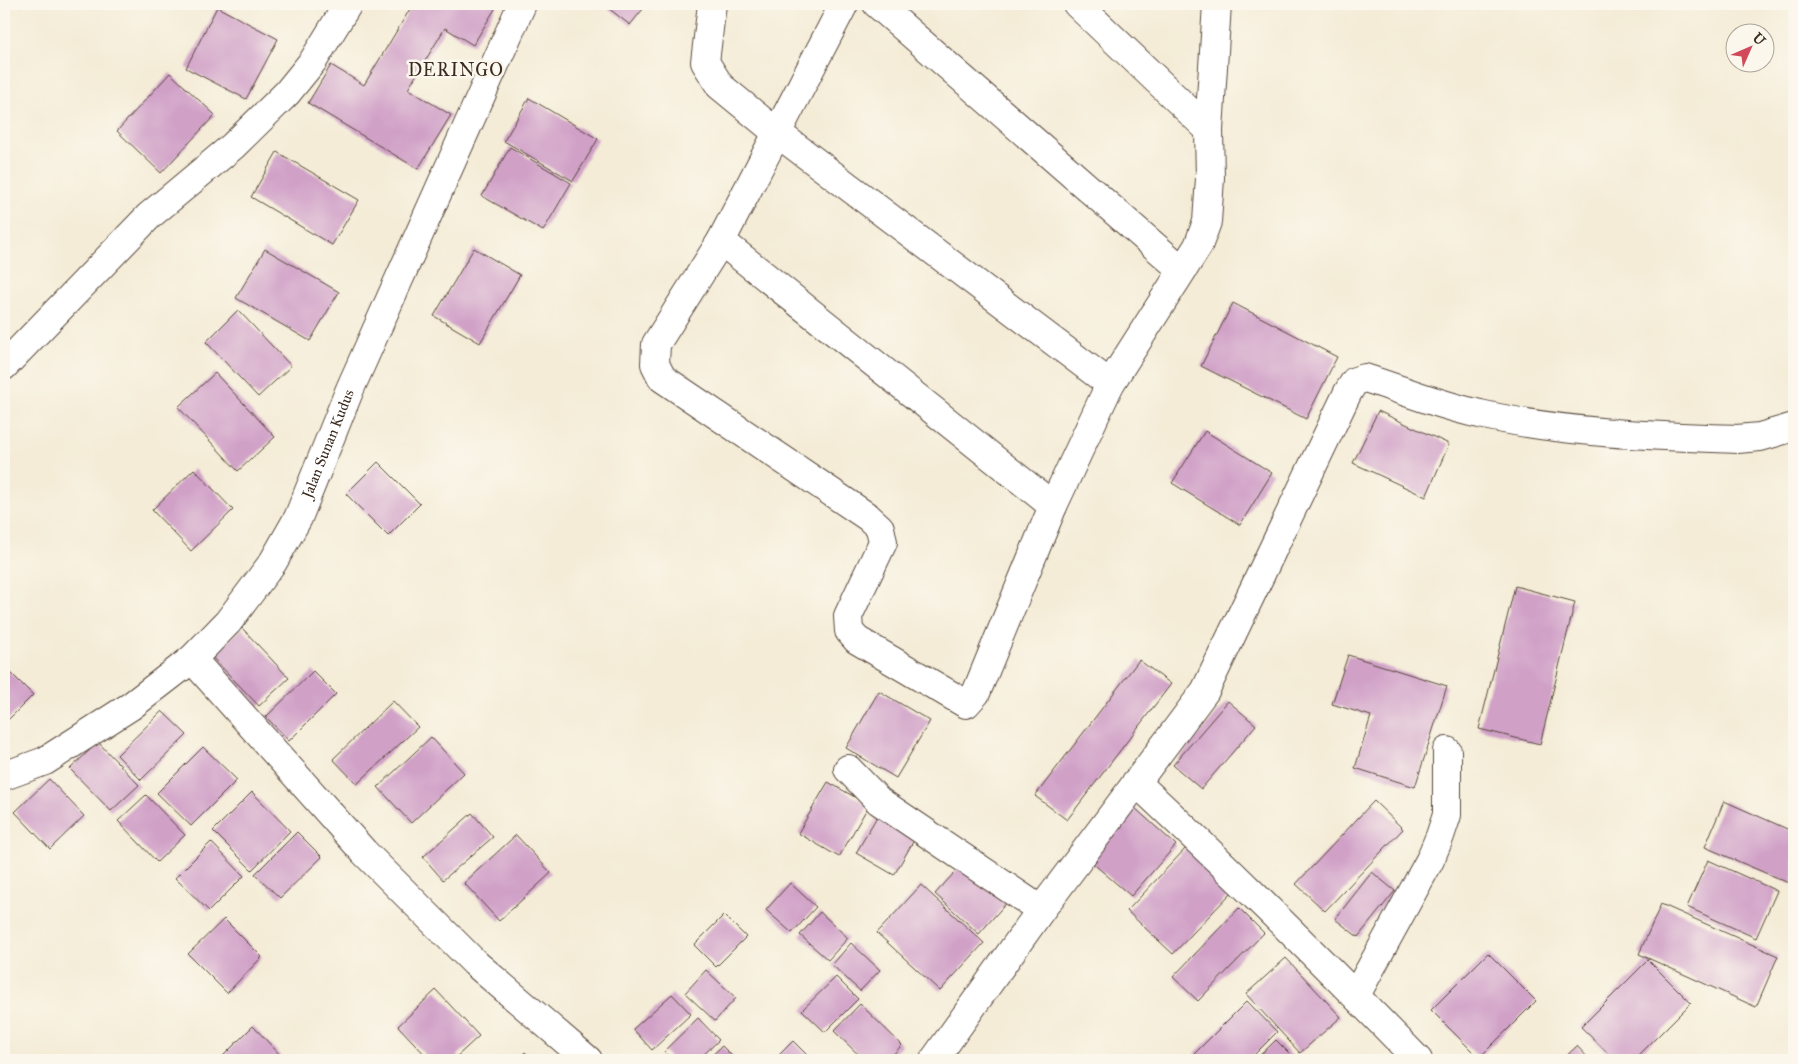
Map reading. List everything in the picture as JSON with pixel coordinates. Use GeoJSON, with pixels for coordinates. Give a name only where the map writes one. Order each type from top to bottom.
{"type":"FeatureCollection","features":[{"type":"Feature","properties":{"kind":"street"},"geometry":{"type":"LineString","coordinates":[[4,366],[149,216],[233,146],[287,93],[313,61],[348,4]]}},
{"type":"Feature","properties":{"kind":"street","name":"Jalan Sunan Kudus"},"geometry":{"type":"LineString","coordinates":[[4,776],[45,761],[131,706],[192,660],[228,622],[273,562],[298,518],[350,389],[522,4]]}},
{"type":"Feature","properties":{"kind":"street"},"geometry":{"type":"LineString","coordinates":[[712,4],[705,62],[720,86],[776,132],[1110,384]]}},
{"type":"Feature","properties":{"kind":"street"},"geometry":{"type":"LineString","coordinates":[[844,4],[721,240],[656,344],[654,364],[662,378],[868,517],[880,528],[883,542],[848,616],[849,631],[857,640],[966,704],[979,687],[1054,506],[1110,384],[1198,246],[1207,222],[1217,4]]}},
{"type":"Feature","properties":{"kind":"street"},"geometry":{"type":"LineString","coordinates":[[876,4],[1182,270]]}},
{"type":"Feature","properties":{"kind":"street"},"geometry":{"type":"LineString","coordinates":[[1077,4],[1210,130]]}},
{"type":"Feature","properties":{"kind":"street"},"geometry":{"type":"LineString","coordinates":[[721,240],[1054,506]]}},
{"type":"Feature","properties":{"kind":"street"},"geometry":{"type":"LineString","coordinates":[[934,1060],[1041,910],[1205,691],[1348,392],[1359,378],[1365,378],[1449,406],[1480,414],[1579,430],[1737,439],[1760,437],[1794,427]]}},
{"type":"Feature","properties":{"kind":"street"},"geometry":{"type":"LineString","coordinates":[[192,660],[371,859],[475,963],[588,1060]]}},
{"type":"Feature","properties":{"kind":"street"},"geometry":{"type":"LineString","coordinates":[[1356,995],[1430,860],[1440,836],[1447,815],[1447,751]]}},
{"type":"Feature","properties":{"kind":"street"},"geometry":{"type":"LineString","coordinates":[[848,769],[879,801],[1041,910]]}},
{"type":"Feature","properties":{"kind":"street"},"geometry":{"type":"LineString","coordinates":[[1136,782],[1226,866],[1356,995],[1418,1060]]}},
{"type":"Feature","properties":{"kind":"building"},"geometry":{"type":"Polygon","coordinates":[[[413,4],[498,4],[473,45],[445,28],[408,89],[451,115],[418,169],[308,103],[331,65],[364,85],[413,4]]]}},
{"type":"Feature","properties":{"kind":"building"},"geometry":{"type":"Polygon","coordinates":[[[603,4],[647,4],[630,25],[603,4]]]}},
{"type":"Feature","properties":{"kind":"building"},"geometry":{"type":"Polygon","coordinates":[[[217,7],[278,39],[246,99],[186,68],[217,7]]]}},
{"type":"Feature","properties":{"kind":"building"},"geometry":{"type":"Polygon","coordinates":[[[170,73],[215,115],[161,173],[117,131],[170,73]]]}},
{"type":"Feature","properties":{"kind":"building"},"geometry":{"type":"Polygon","coordinates":[[[529,98],[598,139],[573,181],[504,141],[529,98]]]}},
{"type":"Feature","properties":{"kind":"building"},"geometry":{"type":"Polygon","coordinates":[[[510,147],[571,183],[543,231],[482,196],[510,147]]]}},
{"type":"Feature","properties":{"kind":"building"},"geometry":{"type":"Polygon","coordinates":[[[277,152],[359,200],[332,245],[251,197],[277,152]]]}},
{"type":"Feature","properties":{"kind":"building"},"geometry":{"type":"Polygon","coordinates":[[[474,248],[520,275],[480,343],[434,316],[474,248]]]}},
{"type":"Feature","properties":{"kind":"building"},"geometry":{"type":"Polygon","coordinates":[[[265,249],[339,292],[310,341],[236,298],[265,249]]]}},
{"type":"Feature","properties":{"kind":"building"},"geometry":{"type":"Polygon","coordinates":[[[1233,303],[1337,357],[1306,419],[1201,366],[1233,303]]]}},
{"type":"Feature","properties":{"kind":"building"},"geometry":{"type":"Polygon","coordinates":[[[238,310],[291,366],[258,397],[206,342],[238,310]]]}},
{"type":"Feature","properties":{"kind":"building"},"geometry":{"type":"Polygon","coordinates":[[[215,373],[275,437],[238,471],[178,407],[215,373]]]}},
{"type":"Feature","properties":{"kind":"building"},"geometry":{"type":"Polygon","coordinates":[[[1378,411],[1449,444],[1426,497],[1353,463],[1378,411]]]}},
{"type":"Feature","properties":{"kind":"building"},"geometry":{"type":"Polygon","coordinates":[[[1205,431],[1272,473],[1240,525],[1172,483],[1205,431]]]}},
{"type":"Feature","properties":{"kind":"building"},"geometry":{"type":"Polygon","coordinates":[[[378,462],[420,504],[388,536],[346,494],[378,462]]]}},
{"type":"Feature","properties":{"kind":"building"},"geometry":{"type":"Polygon","coordinates":[[[194,469],[233,510],[191,551],[152,510],[194,469]]]}},
{"type":"Feature","properties":{"kind":"building"},"geometry":{"type":"Polygon","coordinates":[[[1515,586],[1575,602],[1540,744],[1479,729],[1515,586]]]}},
{"type":"Feature","properties":{"kind":"building"},"geometry":{"type":"Polygon","coordinates":[[[242,628],[289,678],[259,706],[212,657],[242,628]]]}},
{"type":"Feature","properties":{"kind":"building"},"geometry":{"type":"Polygon","coordinates":[[[1348,655],[1447,686],[1415,787],[1355,768],[1371,716],[1332,704],[1348,655]]]}},
{"type":"Feature","properties":{"kind":"building"},"geometry":{"type":"Polygon","coordinates":[[[1139,660],[1171,684],[1067,820],[1035,796],[1139,660]]]}},
{"type":"Feature","properties":{"kind":"building"},"geometry":{"type":"Polygon","coordinates":[[[8,670],[33,695],[4,724],[4,674],[8,670]]]}},
{"type":"Feature","properties":{"kind":"building"},"geometry":{"type":"Polygon","coordinates":[[[313,671],[336,694],[289,741],[266,717],[313,671]]]}},
{"type":"Feature","properties":{"kind":"building"},"geometry":{"type":"Polygon","coordinates":[[[879,691],[930,721],[896,778],[846,748],[879,691]]]}},
{"type":"Feature","properties":{"kind":"building"},"geometry":{"type":"Polygon","coordinates":[[[393,701],[418,727],[357,784],[333,759],[393,701]]]}},
{"type":"Feature","properties":{"kind":"building"},"geometry":{"type":"Polygon","coordinates":[[[1228,701],[1256,725],[1201,789],[1173,765],[1228,701]]]}},
{"type":"Feature","properties":{"kind":"building"},"geometry":{"type":"Polygon","coordinates":[[[162,711],[187,735],[141,780],[117,755],[162,711]]]}},
{"type":"Feature","properties":{"kind":"building"},"geometry":{"type":"Polygon","coordinates":[[[431,737],[464,773],[411,823],[378,787],[431,737]]]}},
{"type":"Feature","properties":{"kind":"building"},"geometry":{"type":"Polygon","coordinates":[[[98,742],[139,785],[111,811],[70,769],[98,742]]]}},
{"type":"Feature","properties":{"kind":"building"},"geometry":{"type":"Polygon","coordinates":[[[203,747],[237,780],[191,826],[157,793],[203,747]]]}},
{"type":"Feature","properties":{"kind":"building"},"geometry":{"type":"Polygon","coordinates":[[[49,779],[84,816],[50,849],[15,812],[49,779]]]}},
{"type":"Feature","properties":{"kind":"building"},"geometry":{"type":"Polygon","coordinates":[[[828,782],[869,805],[839,857],[798,833],[828,782]]]}},
{"type":"Feature","properties":{"kind":"building"},"geometry":{"type":"Polygon","coordinates":[[[252,792],[290,831],[252,870],[213,831],[252,792]]]}},
{"type":"Feature","properties":{"kind":"building"},"geometry":{"type":"Polygon","coordinates":[[[146,795],[185,835],[157,862],[118,821],[146,795]]]}},
{"type":"Feature","properties":{"kind":"building"},"geometry":{"type":"Polygon","coordinates":[[[1374,801],[1403,829],[1325,911],[1296,884],[1374,801]]]}},
{"type":"Feature","properties":{"kind":"building"},"geometry":{"type":"Polygon","coordinates":[[[1724,801],[1794,832],[1794,876],[1791,884],[1705,847],[1724,801]]]}},
{"type":"Feature","properties":{"kind":"building"},"geometry":{"type":"Polygon","coordinates":[[[1135,808],[1176,845],[1131,896],[1089,860],[1135,808]]]}},
{"type":"Feature","properties":{"kind":"building"},"geometry":{"type":"Polygon","coordinates":[[[472,813],[493,837],[443,880],[423,857],[472,813]]]}},
{"type":"Feature","properties":{"kind":"building"},"geometry":{"type":"Polygon","coordinates":[[[879,813],[917,835],[894,875],[856,853],[879,813]]]}},
{"type":"Feature","properties":{"kind":"building"},"geometry":{"type":"Polygon","coordinates":[[[297,832],[322,857],[280,898],[255,874],[297,832]]]}},
{"type":"Feature","properties":{"kind":"building"},"geometry":{"type":"Polygon","coordinates":[[[516,835],[551,873],[499,921],[464,883],[516,835]]]}},
{"type":"Feature","properties":{"kind":"building"},"geometry":{"type":"Polygon","coordinates":[[[211,842],[244,876],[209,911],[175,878],[211,842]]]}},
{"type":"Feature","properties":{"kind":"building"},"geometry":{"type":"Polygon","coordinates":[[[1186,848],[1232,892],[1173,954],[1127,911],[1186,848]]]}},
{"type":"Feature","properties":{"kind":"building"},"geometry":{"type":"Polygon","coordinates":[[[1708,860],[1777,891],[1756,938],[1687,907],[1708,860]]]}},
{"type":"Feature","properties":{"kind":"building"},"geometry":{"type":"Polygon","coordinates":[[[964,862],[1008,901],[979,934],[935,894],[964,862]]]}},
{"type":"Feature","properties":{"kind":"building"},"geometry":{"type":"Polygon","coordinates":[[[1372,872],[1395,891],[1358,937],[1335,919],[1372,872]]]}},
{"type":"Feature","properties":{"kind":"building"},"geometry":{"type":"Polygon","coordinates":[[[790,883],[816,907],[792,933],[766,910],[790,883]]]}},
{"type":"Feature","properties":{"kind":"building"},"geometry":{"type":"Polygon","coordinates":[[[921,885],[984,943],[940,991],[877,933],[921,885]]]}},
{"type":"Feature","properties":{"kind":"building"},"geometry":{"type":"Polygon","coordinates":[[[1661,904],[1778,956],[1756,1007],[1639,954],[1661,904]]]}},
{"type":"Feature","properties":{"kind":"building"},"geometry":{"type":"Polygon","coordinates":[[[1239,908],[1264,933],[1198,1001],[1173,977],[1239,908]]]}},
{"type":"Feature","properties":{"kind":"building"},"geometry":{"type":"Polygon","coordinates":[[[820,912],[848,938],[828,960],[800,935],[820,912]]]}},
{"type":"Feature","properties":{"kind":"building"},"geometry":{"type":"Polygon","coordinates":[[[724,915],[746,937],[716,967],[694,945],[724,915]]]}},
{"type":"Feature","properties":{"kind":"building"},"geometry":{"type":"Polygon","coordinates":[[[224,919],[262,957],[227,993],[188,954],[224,919]]]}},
{"type":"Feature","properties":{"kind":"building"},"geometry":{"type":"Polygon","coordinates":[[[851,943],[880,970],[860,991],[832,965],[851,943]]]}},
{"type":"Feature","properties":{"kind":"building"},"geometry":{"type":"Polygon","coordinates":[[[1488,953],[1536,1001],[1479,1058],[1431,1010],[1488,953]]]}},
{"type":"Feature","properties":{"kind":"building"},"geometry":{"type":"Polygon","coordinates":[[[1286,958],[1341,1017],[1300,1053],[1246,994],[1286,958]]]}},
{"type":"Feature","properties":{"kind":"building"},"geometry":{"type":"Polygon","coordinates":[[[1648,960],[1691,1003],[1634,1060],[1615,1060],[1581,1027],[1648,960]]]}},
{"type":"Feature","properties":{"kind":"building"},"geometry":{"type":"Polygon","coordinates":[[[706,970],[736,998],[715,1021],[685,993],[706,970]]]}},
{"type":"Feature","properties":{"kind":"building"},"geometry":{"type":"Polygon","coordinates":[[[836,977],[858,999],[825,1032],[802,1010],[836,977]]]}},
{"type":"Feature","properties":{"kind":"building"},"geometry":{"type":"Polygon","coordinates":[[[436,990],[479,1036],[453,1060],[430,1060],[398,1026],[436,990]]]}},
{"type":"Feature","properties":{"kind":"building"},"geometry":{"type":"Polygon","coordinates":[[[672,994],[691,1014],[652,1050],[633,1029],[672,994]]]}},
{"type":"Feature","properties":{"kind":"building"},"geometry":{"type":"Polygon","coordinates":[[[1247,1001],[1277,1032],[1249,1060],[1202,1060],[1195,1053],[1247,1001]]]}},
{"type":"Feature","properties":{"kind":"building"},"geometry":{"type":"Polygon","coordinates":[[[860,1004],[902,1045],[888,1060],[864,1060],[834,1031],[860,1004]]]}},
{"type":"Feature","properties":{"kind":"building"},"geometry":{"type":"Polygon","coordinates":[[[698,1018],[719,1040],[698,1060],[672,1060],[664,1051],[698,1018]]]}},
{"type":"Feature","properties":{"kind":"building"},"geometry":{"type":"Polygon","coordinates":[[[253,1026],[283,1058],[281,1060],[219,1060],[253,1026]]]}},
{"type":"Feature","properties":{"kind":"building"},"geometry":{"type":"Polygon","coordinates":[[[1276,1040],[1296,1060],[1255,1060],[1276,1040]]]}},
{"type":"Feature","properties":{"kind":"building"},"geometry":{"type":"Polygon","coordinates":[[[793,1041],[812,1060],[774,1060],[793,1041]]]}},
{"type":"Feature","properties":{"kind":"building"},"geometry":{"type":"Polygon","coordinates":[[[722,1046],[736,1060],[707,1060],[722,1046]]]}},
{"type":"Feature","properties":{"kind":"building"},"geometry":{"type":"Polygon","coordinates":[[[1577,1046],[1590,1060],[1562,1060],[1577,1046]]]}},
{"type":"Feature","properties":{"kind":"building"},"geometry":{"type":"Polygon","coordinates":[[[525,1052],[533,1060],[517,1060],[525,1052]]]}},
{"type":"Feature","properties":{"kind":"district","name":"DERINGO"},"geometry":{"type":"Point","coordinates":[456,70]}}]}
